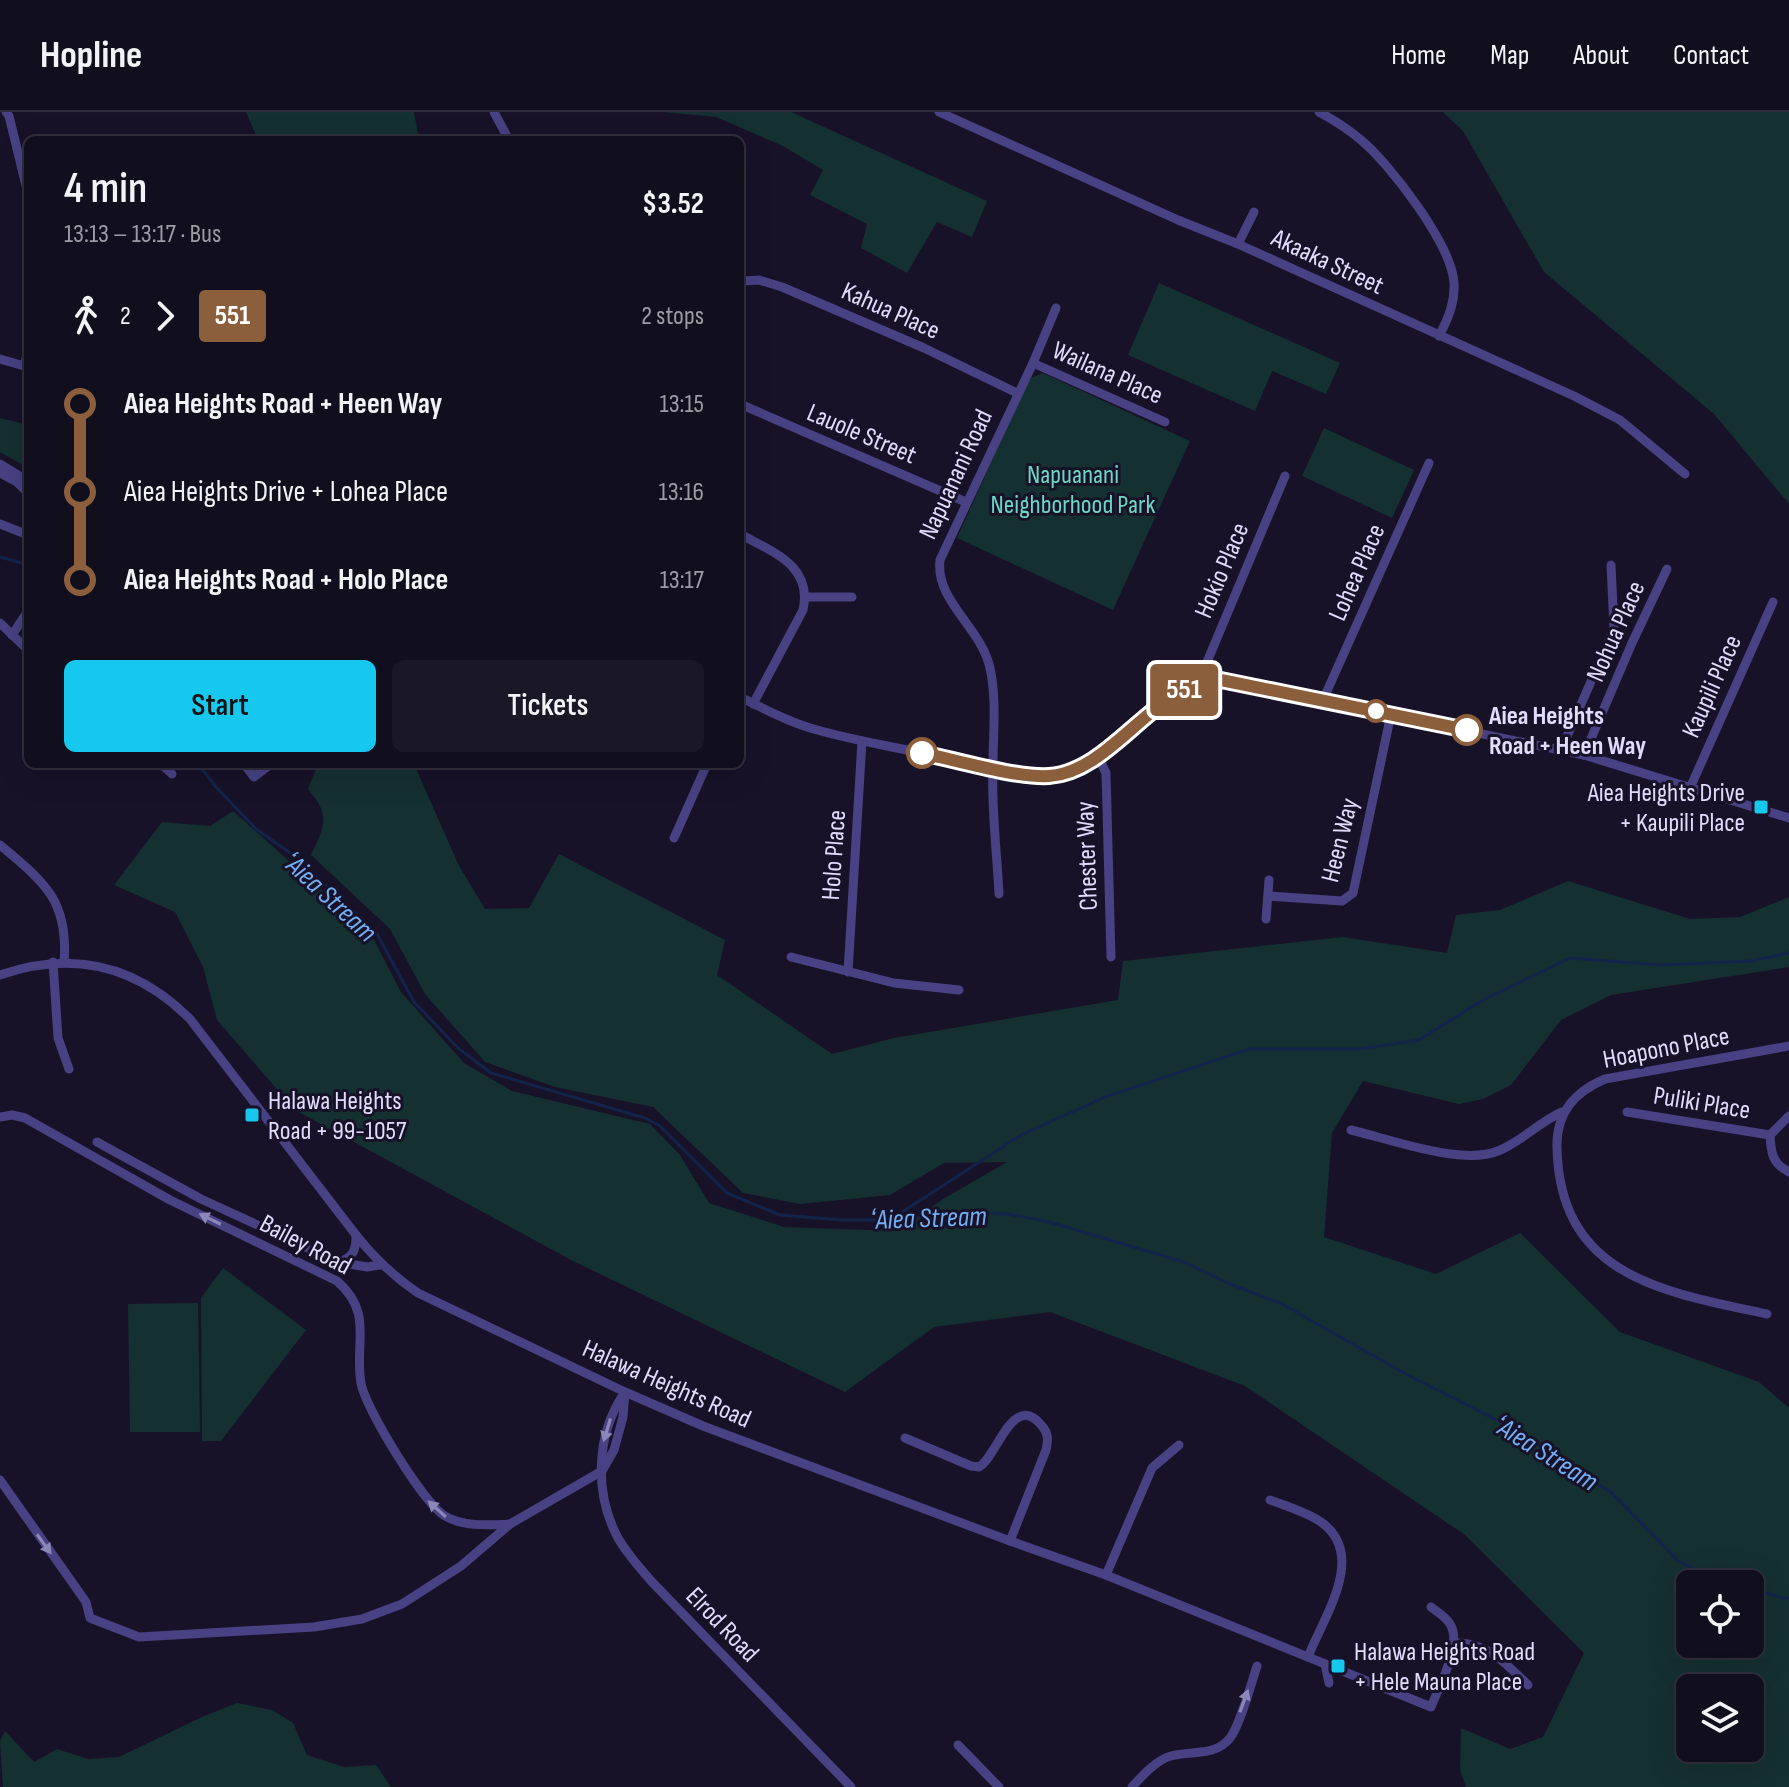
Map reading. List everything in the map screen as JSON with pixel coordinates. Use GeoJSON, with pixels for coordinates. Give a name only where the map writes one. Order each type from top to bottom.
{"type":"FeatureCollection","features":[{"type":"Feature","properties":{"kind":"street"},"geometry":{"type":"LineString","coordinates":[[6,112],[24,178]]}},
{"type":"Feature","properties":{"kind":"street"},"geometry":{"type":"LineString","coordinates":[[494,112],[507,136]]}},
{"type":"Feature","properties":{"kind":"street","name":"Akaaka Street"},"geometry":{"type":"LineString","coordinates":[[939,112],[1599,409],[1620,420],[1685,474]]}},
{"type":"Feature","properties":{"kind":"street"},"geometry":{"type":"LineString","coordinates":[[1319,112],[1362,140],[1386,165],[1430,226],[1447,257],[1454,281],[1453,307],[1439,336]]}},
{"type":"Feature","properties":{"kind":"street"},"geometry":{"type":"LineString","coordinates":[[1238,244],[1254,212]]}},
{"type":"Feature","properties":{"kind":"street","name":"Kahua Place"},"geometry":{"type":"LineString","coordinates":[[744,281],[759,280],[782,287],[924,348],[1017,393]]}},
{"type":"Feature","properties":{"kind":"street","name":"Napuanani Road"},"geometry":{"type":"LineString","coordinates":[[999,894],[992,767],[995,735],[993,694],[985,648],[945,593],[939,571],[940,560],[1056,308]]}},
{"type":"Feature","properties":{"kind":"street"},"geometry":{"type":"LineString","coordinates":[[0,359],[24,365]]}},
{"type":"Feature","properties":{"kind":"street","name":"Wailana Place"},"geometry":{"type":"LineString","coordinates":[[1033,363],[1165,422]]}},
{"type":"Feature","properties":{"kind":"street","name":"Lauole Street"},"geometry":{"type":"LineString","coordinates":[[744,406],[966,502]]}},
{"type":"Feature","properties":{"kind":"street","name":"Lohea Place"},"geometry":{"type":"LineString","coordinates":[[1323,700],[1429,463]]}},
{"type":"Feature","properties":{"kind":"street"},"geometry":{"type":"LineString","coordinates":[[0,464],[24,478]]}},
{"type":"Feature","properties":{"kind":"street"},"geometry":{"type":"LineString","coordinates":[[0,473],[24,490]]}},
{"type":"Feature","properties":{"kind":"street","name":"Hokio Place"},"geometry":{"type":"LineString","coordinates":[[1199,681],[1285,476]]}},
{"type":"Feature","properties":{"kind":"street"},"geometry":{"type":"LineString","coordinates":[[0,524],[24,533]]}},
{"type":"Feature","properties":{"kind":"street"},"geometry":{"type":"LineString","coordinates":[[744,536],[793,567],[803,581],[805,597],[803,610],[753,704]]}},
{"type":"Feature","properties":{"kind":"street"},"geometry":{"type":"LineString","coordinates":[[1561,750],[1614,629],[1611,565]]}},
{"type":"Feature","properties":{"kind":"street","name":"Nohua Place"},"geometry":{"type":"LineString","coordinates":[[1584,755],[1667,569]]}},
{"type":"Feature","properties":{"kind":"street"},"geometry":{"type":"LineString","coordinates":[[805,597],[852,597]]}},
{"type":"Feature","properties":{"kind":"street","name":"Kaupili Place"},"geometry":{"type":"LineString","coordinates":[[1690,788],[1773,602]]}},
{"type":"Feature","properties":{"kind":"street"},"geometry":{"type":"LineString","coordinates":[[12,635],[24,617]]}},
{"type":"Feature","properties":{"kind":"street"},"geometry":{"type":"LineString","coordinates":[[0,623],[24,646]]}},
{"type":"Feature","properties":{"kind":"street"},"geometry":{"type":"LineString","coordinates":[[744,699],[809,728],[1049,776],[1069,771],[1098,756],[1178,692],[1199,681],[1216,679],[1584,755],[1789,818]]}},
{"type":"Feature","properties":{"kind":"street","name":"Heen Way"},"geometry":{"type":"LineString","coordinates":[[1268,896],[1342,901],[1353,893],[1391,714]]}},
{"type":"Feature","properties":{"kind":"street","name":"Holo Place"},"geometry":{"type":"LineString","coordinates":[[848,972],[862,741]]}},
{"type":"Feature","properties":{"kind":"street","name":"Chester Way"},"geometry":{"type":"LineString","coordinates":[[1098,756],[1106,773],[1111,957]]}},
{"type":"Feature","properties":{"kind":"street"},"geometry":{"type":"LineString","coordinates":[[165,768],[172,774]]}},
{"type":"Feature","properties":{"kind":"street"},"geometry":{"type":"LineString","coordinates":[[247,768],[254,777],[266,768]]}},
{"type":"Feature","properties":{"kind":"street"},"geometry":{"type":"LineString","coordinates":[[674,838],[705,768]]}},
{"type":"Feature","properties":{"kind":"street"},"geometry":{"type":"LineString","coordinates":[[0,845],[41,880],[59,906],[64,925],[64,963]]}},
{"type":"Feature","properties":{"kind":"street"},"geometry":{"type":"LineString","coordinates":[[1266,919],[1269,880]]}},
{"type":"Feature","properties":{"kind":"street"},"geometry":{"type":"LineString","coordinates":[[791,957],[894,983],[959,990]]}},
{"type":"Feature","properties":{"kind":"street"},"geometry":{"type":"LineString","coordinates":[[53,962],[58,1038],[69,1069]]}},
{"type":"Feature","properties":{"kind":"street","name":"Halawa Heights Road"},"geometry":{"type":"LineString","coordinates":[[0,975],[24,966],[53,962],[84,963],[123,973],[156,989],[174,1002],[204,1036],[380,1265],[418,1293],[625,1392],[703,1426],[1106,1575],[1431,1707],[1455,1643]]}},
{"type":"Feature","properties":{"kind":"street","name":"Hoapono Place"},"geometry":{"type":"LineString","coordinates":[[1351,1130],[1453,1155],[1478,1157],[1500,1151],[1562,1112],[1571,1100],[1589,1086],[1605,1079],[1789,1046]]}},
{"type":"Feature","properties":{"kind":"street"},"geometry":{"type":"LineString","coordinates":[[1562,1112],[1556,1139],[1557,1174],[1565,1203],[1577,1228],[1592,1247],[1610,1264],[1649,1285],[1691,1298],[1767,1314]]}},
{"type":"Feature","properties":{"kind":"street","name":"Puliki Place"},"geometry":{"type":"LineString","coordinates":[[1627,1112],[1770,1135]]}},
{"type":"Feature","properties":{"kind":"street","name":"Bailey Road"},"geometry":{"type":"LineString","coordinates":[[0,1117],[12,1115],[25,1118],[170,1200],[337,1281],[350,1292],[361,1322],[361,1383],[368,1405],[426,1498],[448,1518],[490,1526],[510,1524]]}},
{"type":"Feature","properties":{"kind":"street"},"geometry":{"type":"LineString","coordinates":[[1789,1116],[1770,1135],[1771,1156],[1789,1172]]}},
{"type":"Feature","properties":{"kind":"street"},"geometry":{"type":"LineString","coordinates":[[97,1142],[201,1199],[338,1262],[367,1267],[380,1265]]}},
{"type":"Feature","properties":{"kind":"street"},"geometry":{"type":"LineString","coordinates":[[338,1262],[353,1255],[356,1235]]}},
{"type":"Feature","properties":{"kind":"street"},"geometry":{"type":"LineString","coordinates":[[0,1480],[86,1602],[90,1618],[139,1637],[314,1627],[362,1619],[419,1595],[461,1566],[510,1524],[602,1471],[614,1450],[623,1417],[625,1392]]}},
{"type":"Feature","properties":{"kind":"street"},"geometry":{"type":"LineString","coordinates":[[905,1438],[979,1467],[992,1457],[1006,1426],[1012,1420],[1023,1417],[1035,1419],[1044,1427],[1048,1438],[1046,1450],[1010,1541]]}},
{"type":"Feature","properties":{"kind":"street"},"geometry":{"type":"LineString","coordinates":[[1106,1575],[1152,1468],[1179,1445]]}},
{"type":"Feature","properties":{"kind":"street","name":"Elrod Road"},"geometry":{"type":"LineString","coordinates":[[602,1471],[602,1491],[610,1517],[617,1537],[632,1560],[851,1787]]}},
{"type":"Feature","properties":{"kind":"street"},"geometry":{"type":"LineString","coordinates":[[1270,1500],[1319,1521],[1333,1533],[1343,1560],[1342,1577],[1308,1657]]}},
{"type":"Feature","properties":{"kind":"street"},"geometry":{"type":"LineString","coordinates":[[1431,1607],[1449,1621],[1455,1643],[1481,1646],[1496,1655],[1528,1685]]}},
{"type":"Feature","properties":{"kind":"street"},"geometry":{"type":"LineString","coordinates":[[1325,1664],[1329,1683]]}},
{"type":"Feature","properties":{"kind":"street"},"geometry":{"type":"LineString","coordinates":[[1132,1787],[1149,1770],[1170,1756],[1216,1749],[1232,1736],[1257,1666]]}},
{"type":"Feature","properties":{"kind":"street"},"geometry":{"type":"LineString","coordinates":[[958,1745],[999,1787]]}},
{"type":"Feature","properties":{"kind":"green space"},"geometry":{"type":"Polygon","coordinates":[[[246,112],[414,112],[418,134],[416,136],[256,136],[246,112]]]}},
{"type":"Feature","properties":{"kind":"green space"},"geometry":{"type":"Polygon","coordinates":[[[663,112],[791,112],[987,201],[972,237],[937,222],[907,273],[861,248],[867,224],[810,195],[823,170],[783,146],[716,117],[663,112]]]}},
{"type":"Feature","properties":{"kind":"green space"},"geometry":{"type":"Polygon","coordinates":[[[1443,112],[1789,112],[1789,504],[1714,414],[1544,272],[1463,131],[1443,112]]]}},
{"type":"Feature","properties":{"kind":"green space"},"geometry":{"type":"Polygon","coordinates":[[[1159,283],[1340,363],[1326,394],[1272,371],[1255,411],[1128,355],[1159,283]]]}},
{"type":"Feature","properties":{"kind":"green space","name":"Napuanani Neighborhood Park"},"geometry":{"type":"Polygon","coordinates":[[[1043,373],[1190,441],[1113,610],[957,538],[1029,379],[1043,373]]]}},
{"type":"Feature","properties":{"kind":"green space"},"geometry":{"type":"Polygon","coordinates":[[[0,418],[24,424],[24,466],[0,452],[0,418]]]}},
{"type":"Feature","properties":{"kind":"green space"},"geometry":{"type":"Polygon","coordinates":[[[1324,428],[1414,470],[1392,518],[1302,476],[1324,428]]]}},
{"type":"Feature","properties":{"kind":"green space"},"geometry":{"type":"Polygon","coordinates":[[[316,768],[416,768],[459,866],[485,909],[529,908],[559,854],[725,940],[717,975],[832,1054],[894,1038],[1118,1000],[1123,961],[1343,937],[1447,953],[1456,915],[1500,910],[1568,881],[1690,919],[1740,917],[1789,897],[1789,967],[1611,995],[1561,1020],[1511,1085],[1483,1099],[1459,1104],[1363,1081],[1332,1133],[1324,1237],[1436,1274],[1520,1233],[1620,1332],[1759,1382],[1789,1408],[1789,1787],[1466,1787],[1460,1770],[1461,1728],[1510,1749],[1543,1737],[1584,1653],[1465,1535],[1245,1386],[1050,1312],[934,1327],[845,1392],[573,1261],[295,1110],[217,1020],[203,967],[175,912],[114,885],[162,822],[210,826],[233,811],[371,934],[401,992],[464,1063],[512,1091],[650,1124],[680,1155],[709,1203],[784,1227],[897,1231],[943,1199],[1007,1162],[944,1163],[890,1195],[800,1204],[743,1193],[653,1107],[555,1087],[485,1062],[425,994],[390,929],[311,855],[322,828],[320,806],[308,789],[316,768]]]}},
{"type":"Feature","properties":{"kind":"green space"},"geometry":{"type":"Polygon","coordinates":[[[223,1268],[306,1330],[221,1441],[202,1441],[201,1298],[223,1268]]]}},
{"type":"Feature","properties":{"kind":"green space"},"geometry":{"type":"Polygon","coordinates":[[[198,1303],[200,1432],[130,1432],[128,1304],[198,1303]]]}},
{"type":"Feature","properties":{"kind":"green space"},"geometry":{"type":"Polygon","coordinates":[[[237,1703],[272,1710],[293,1723],[307,1755],[344,1767],[376,1765],[391,1787],[3,1787],[0,1741],[5,1731],[34,1762],[57,1749],[88,1759],[119,1757],[237,1703]]]}},
{"type":"Feature","properties":{"kind":"waterway","name":"ʻAiea Stream"},"geometry":{"type":"LineString","coordinates":[[0,557],[24,564]]}},
{"type":"Feature","properties":{"kind":"waterway","name":"ʻAiea Stream"},"geometry":{"type":"LineString","coordinates":[[201,768],[256,829],[293,855],[376,932],[414,1002],[458,1048],[491,1073],[645,1118],[659,1125],[727,1193],[780,1215],[891,1220],[967,1212],[1008,1214],[1049,1222],[1184,1262],[1282,1304],[1404,1373],[1514,1429],[1612,1493],[1678,1561],[1697,1570]]}},
{"type":"Feature","properties":{"kind":"waterway"},"geometry":{"type":"LineString","coordinates":[[893,1218],[1021,1135],[1105,1097],[1249,1049],[1359,1049],[1419,1040],[1483,1000],[1570,958],[1661,965],[1751,961],[1789,953]]}},
{"type":"Feature","properties":{"kind":"waterway","name":"ʻAiea Stream"},"geometry":{"type":"LineString","coordinates":[[1764,1592],[1789,1598]]}},
{"type":"Feature","properties":{"kind":"bus line","name":"551"},"geometry":{"type":"LineString","coordinates":[[922,753],[1028,774],[1049,776],[1069,771],[1098,756],[1178,692],[1199,681],[1216,679],[1467,730]]}},
{"type":"Feature","properties":{"kind":"place","name":"Aiea Heights Road + Heen Way"},"geometry":{"type":"Point","coordinates":[1467,730]}},
{"type":"Feature","properties":{"kind":"place","name":"Aiea Heights Drive + Kaupili Place"},"geometry":{"type":"Point","coordinates":[1761,807]}},
{"type":"Feature","properties":{"kind":"place","name":"Halawa Heights Road + 99-1057"},"geometry":{"type":"Point","coordinates":[252,1115]}},
{"type":"Feature","properties":{"kind":"place","name":"Halawa Heights Road + Hele Mauna Place"},"geometry":{"type":"Point","coordinates":[1338,1666]}}]}
